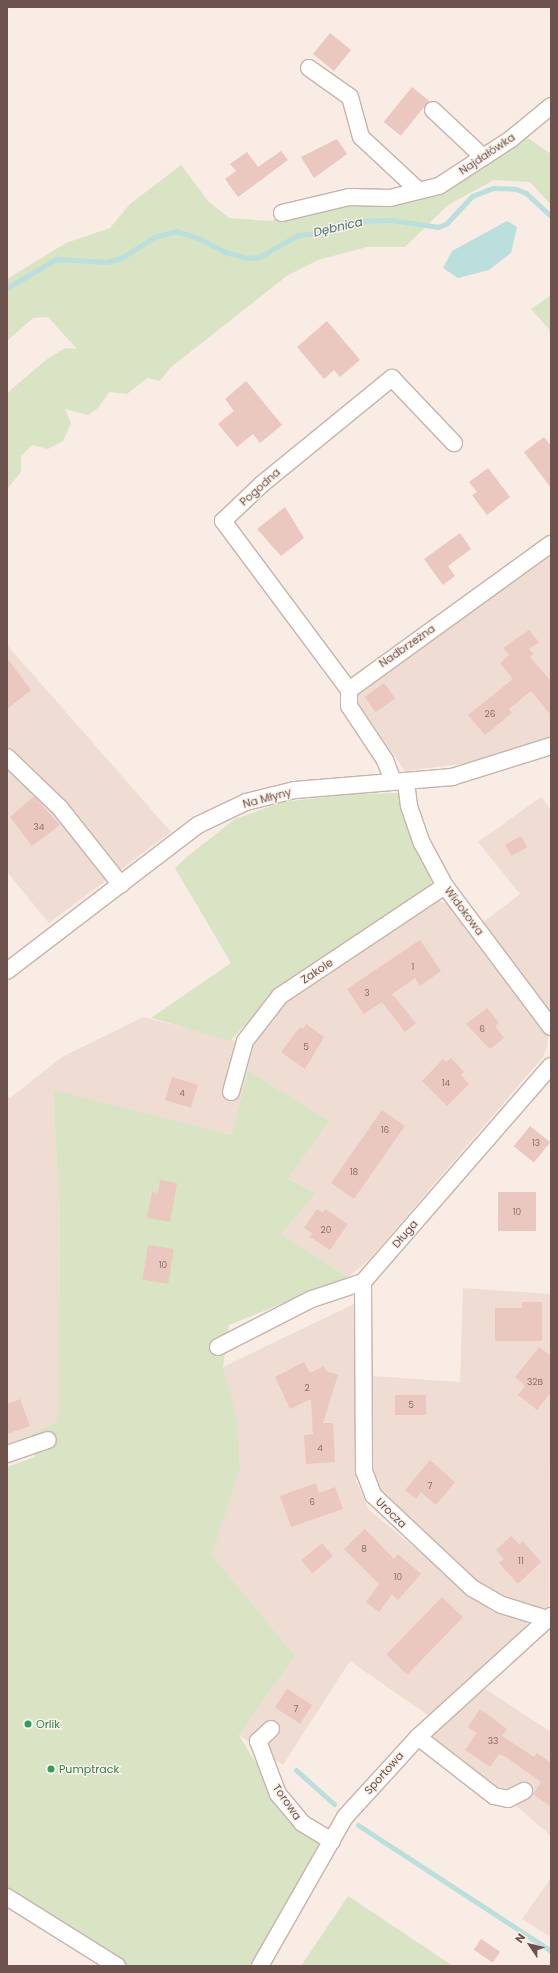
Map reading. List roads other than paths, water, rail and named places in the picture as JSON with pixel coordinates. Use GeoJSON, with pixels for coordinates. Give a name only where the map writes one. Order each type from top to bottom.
{"type":"FeatureCollection","features":[{"type":"Feature","properties":{"kind":"street"},"geometry":{"type":"LineString","coordinates":[[309,68],[350,97],[361,137],[418,190]]}},
{"type":"Feature","properties":{"kind":"street","name":"Najdałówka"},"geometry":{"type":"LineString","coordinates":[[282,213],[349,197],[390,198],[439,186],[483,157],[551,106]]}},
{"type":"Feature","properties":{"kind":"street"},"geometry":{"type":"LineString","coordinates":[[433,110],[483,157]]}},
{"type":"Feature","properties":{"kind":"street","name":"Pogodna"},"geometry":{"type":"LineString","coordinates":[[349,690],[223,522],[262,484],[392,378],[454,443]]}},
{"type":"Feature","properties":{"kind":"street","name":"Nadbrzeżna"},"geometry":{"type":"LineString","coordinates":[[349,690],[551,544]]}},
{"type":"Feature","properties":{"kind":"street"},"geometry":{"type":"LineString","coordinates":[[349,690],[350,706],[400,781]]}},
{"type":"Feature","properties":{"kind":"street","name":"Na Młyny"},"geometry":{"type":"LineString","coordinates":[[7,971],[198,825],[246,802],[295,790],[452,777],[551,746]]}},
{"type":"Feature","properties":{"kind":"street"},"geometry":{"type":"LineString","coordinates":[[7,757],[60,808],[121,884]]}},
{"type":"Feature","properties":{"kind":"street","name":"Widokowa"},"geometry":{"type":"LineString","coordinates":[[400,781],[422,843],[446,886],[551,1027]]}},
{"type":"Feature","properties":{"kind":"street","name":"Zakole"},"geometry":{"type":"LineString","coordinates":[[231,1092],[245,1041],[280,996],[446,886]]}},
{"type":"Feature","properties":{"kind":"street","name":"Długa"},"geometry":{"type":"LineString","coordinates":[[363,1282],[551,1066]]}},
{"type":"Feature","properties":{"kind":"street"},"geometry":{"type":"LineString","coordinates":[[218,1347],[312,1299],[363,1282]]}},
{"type":"Feature","properties":{"kind":"street","name":"Urocza"},"geometry":{"type":"LineString","coordinates":[[363,1282],[364,1471],[372,1495],[472,1588],[502,1605],[549,1618]]}},
{"type":"Feature","properties":{"kind":"street"},"geometry":{"type":"LineString","coordinates":[[7,1454],[48,1440]]}},
{"type":"Feature","properties":{"kind":"street","name":"Sportowa"},"geometry":{"type":"LineString","coordinates":[[260,1966],[345,1817],[418,1737],[549,1618]]}},
{"type":"Feature","properties":{"kind":"street","name":"Torowa"},"geometry":{"type":"LineString","coordinates":[[271,1729],[258,1741],[278,1794],[302,1823],[332,1841]]}},
{"type":"Feature","properties":{"kind":"street"},"geometry":{"type":"LineString","coordinates":[[418,1737],[494,1796],[508,1799],[524,1792]]}},
{"type":"Feature","properties":{"kind":"street"},"geometry":{"type":"LineString","coordinates":[[7,1897],[117,1966]]}},
{"type":"Feature","properties":{"kind":"water"},"geometry":{"type":"Polygon","coordinates":[[[507,221],[517,227],[511,253],[489,270],[458,278],[443,268],[452,251],[507,221]]]}},
{"type":"Feature","properties":{"kind":"waterway","name":"Dębnica"},"geometry":{"type":"LineString","coordinates":[[7,288],[56,259],[107,262],[121,258],[154,237],[176,231],[198,238],[225,252],[248,258],[259,257],[298,235],[331,232],[360,221],[391,220],[438,227],[446,224],[472,196],[493,188],[516,189],[526,193],[551,216]]}},
{"type":"Feature","properties":{"kind":"waterway"},"geometry":{"type":"LineString","coordinates":[[296,1770],[334,1804]]}},
{"type":"Feature","properties":{"kind":"waterway"},"geometry":{"type":"LineString","coordinates":[[358,1825],[551,1951]]}},
{"type":"Feature","properties":{"kind":"place","name":"Orlik"},"geometry":{"type":"Point","coordinates":[28,1724]}},
{"type":"Feature","properties":{"kind":"place","name":"Pumptrack"},"geometry":{"type":"Point","coordinates":[51,1769]}}]}
